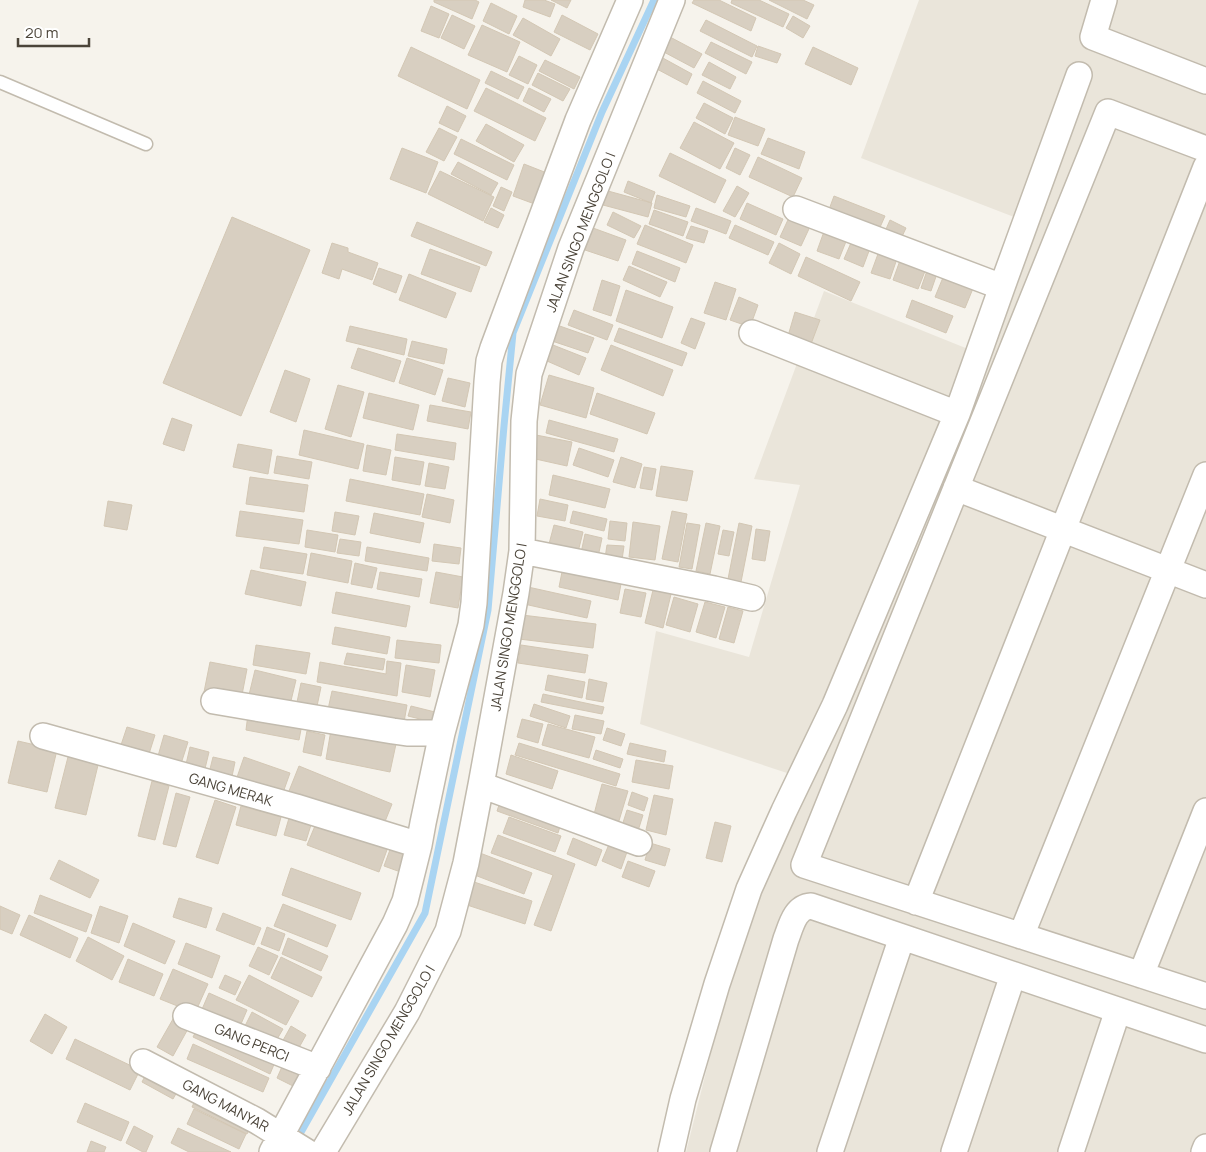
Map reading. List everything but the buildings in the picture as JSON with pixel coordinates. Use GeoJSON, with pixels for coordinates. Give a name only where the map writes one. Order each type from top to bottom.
{"type":"FeatureCollection","features":[{"type":"Feature","properties":{"kind":"street"},"geometry":{"type":"LineString","coordinates":[[287,1145],[318,1068],[395,924],[405,901],[442,733],[471,625],[489,361],[578,120],[630,0]]}},
{"type":"Feature","properties":{"kind":"street","name":"JALAN SINGO MENGGOLO I"},"geometry":{"type":"LineString","coordinates":[[323,1152],[407,1012],[448,932],[466,863],[516,593],[522,550],[524,421],[529,374],[571,248],[672,0]]}},
{"type":"Feature","properties":{"kind":"street"},"geometry":{"type":"LineString","coordinates":[[1104,0],[1093,37],[1206,82]]}},
{"type":"Feature","properties":{"kind":"street"},"geometry":{"type":"LineString","coordinates":[[671,1152],[683,1098],[717,984],[749,889],[835,705],[957,414],[1079,75]]}},
{"type":"Feature","properties":{"kind":"street"},"geometry":{"type":"LineString","coordinates":[[1206,149],[1108,112],[804,865],[1206,996]]}},
{"type":"Feature","properties":{"kind":"street"},"geometry":{"type":"LineString","coordinates":[[916,902],[1206,167]]}},
{"type":"Feature","properties":{"kind":"street"},"geometry":{"type":"LineString","coordinates":[[796,208],[1002,286]]}},
{"type":"Feature","properties":{"kind":"street"},"geometry":{"type":"LineString","coordinates":[[752,334],[957,414]]}},
{"type":"Feature","properties":{"kind":"street"},"geometry":{"type":"LineString","coordinates":[[1021,936],[1206,475]]}},
{"type":"Feature","properties":{"kind":"street"},"geometry":{"type":"LineString","coordinates":[[956,488],[1206,585]]}},
{"type":"Feature","properties":{"kind":"street"},"geometry":{"type":"LineString","coordinates":[[522,550],[752,598]]}},
{"type":"Feature","properties":{"kind":"street"},"geometry":{"type":"LineString","coordinates":[[214,701],[393,732],[442,733]]}},
{"type":"Feature","properties":{"kind":"street","name":"GANG MERAK"},"geometry":{"type":"LineString","coordinates":[[42,736],[296,807],[419,844]]}},
{"type":"Feature","properties":{"kind":"street"},"geometry":{"type":"LineString","coordinates":[[481,785],[639,843]]}},
{"type":"Feature","properties":{"kind":"street"},"geometry":{"type":"LineString","coordinates":[[1141,975],[1206,811]]}},
{"type":"Feature","properties":{"kind":"street"},"geometry":{"type":"LineString","coordinates":[[723,1152],[786,939],[797,913],[804,907],[811,906],[1206,1040]]}},
{"type":"Feature","properties":{"kind":"street"},"geometry":{"type":"LineString","coordinates":[[830,1152],[902,937]]}},
{"type":"Feature","properties":{"kind":"street"},"geometry":{"type":"LineString","coordinates":[[954,1152],[1013,975]]}},
{"type":"Feature","properties":{"kind":"street"},"geometry":{"type":"LineString","coordinates":[[1071,1152],[1118,1010]]}},
{"type":"Feature","properties":{"kind":"street","name":"GANG PERCI"},"geometry":{"type":"LineString","coordinates":[[186,1016],[318,1068]]}},
{"type":"Feature","properties":{"kind":"street","name":"GANG MANYAR"},"geometry":{"type":"LineString","coordinates":[[143,1062],[258,1121],[287,1145]]}},
{"type":"Feature","properties":{"kind":"street"},"geometry":{"type":"LineString","coordinates":[[1204,1152],[1206,1147]]}},
{"type":"Feature","properties":{"kind":"lane"},"geometry":{"type":"LineString","coordinates":[[0,82],[146,144]]}},
{"type":"Feature","properties":{"kind":"shaded area"},"geometry":{"type":"Polygon","coordinates":[[[919,0],[1206,0],[1206,1152],[686,1152],[728,984],[802,778],[640,724],[656,631],[749,657],[800,485],[754,479],[824,291],[973,351],[1019,219],[861,158],[919,0]]]}},
{"type":"Feature","properties":{"kind":"waterway"},"geometry":{"type":"LineString","coordinates":[[296,1141],[425,913],[488,610],[513,333],[602,112],[654,0]]}}]}
